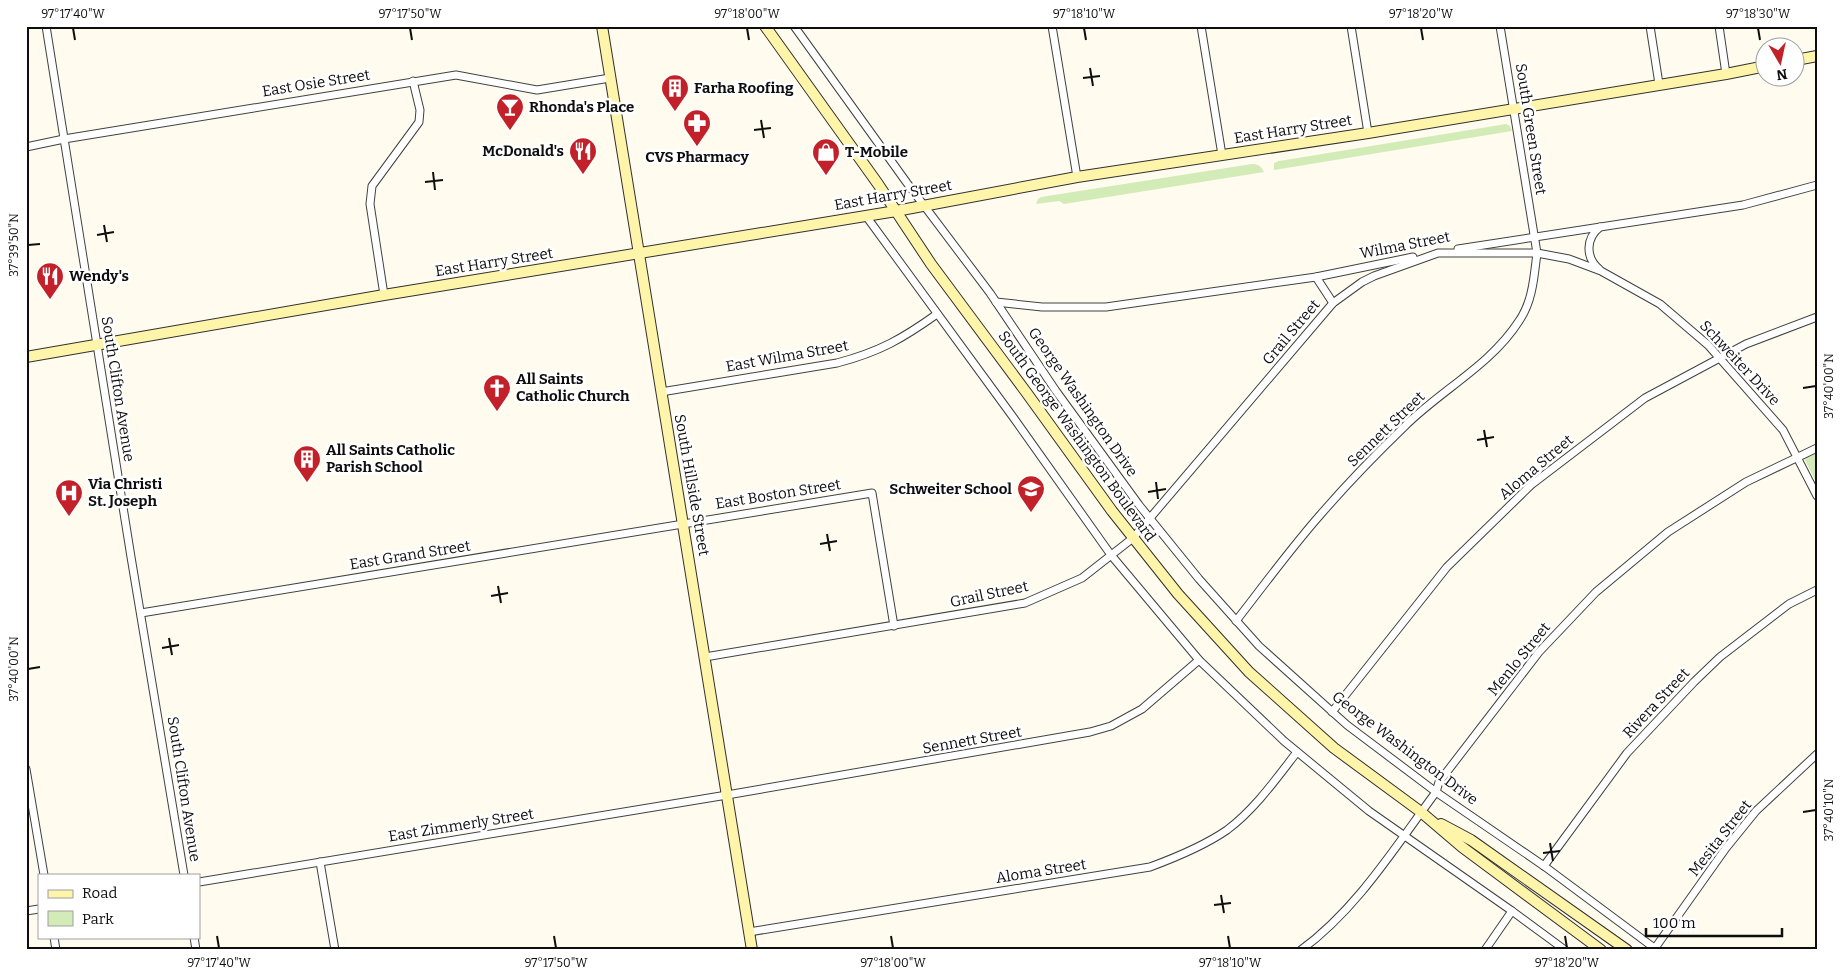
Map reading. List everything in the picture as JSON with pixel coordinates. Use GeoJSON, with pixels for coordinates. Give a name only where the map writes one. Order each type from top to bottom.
{"type":"FeatureCollection","features":[{"type":"Feature","properties":{"kind":"main road","name":"South Hillside Street"},"geometry":{"type":"LineString","coordinates":[[602,26],[752,950]]}},
{"type":"Feature","properties":{"kind":"main road","name":"South George Washington Boulevard"},"geometry":{"type":"LineString","coordinates":[[765,26],[896,211],[931,264],[1133,538],[1178,594],[1249,672],[1334,748],[1421,812],[1462,847],[1601,950]]}},
{"type":"Feature","properties":{"kind":"main road","name":"East Harry Street"},"geometry":{"type":"LineString","coordinates":[[26,357],[384,295],[896,211],[1077,178],[1368,133],[1756,68]]}},
{"type":"Feature","properties":{"kind":"main road","name":"South George Washington Boulevard"},"geometry":{"type":"LineString","coordinates":[[1421,812],[1471,840],[1627,950]]}},
{"type":"Feature","properties":{"kind":"street","name":"South Clifton Avenue"},"geometry":{"type":"LineString","coordinates":[[46,26],[184,874]]}},
{"type":"Feature","properties":{"kind":"street","name":"George Washington Drive"},"geometry":{"type":"LineString","coordinates":[[794,26],[996,302],[1056,390],[1150,518],[1199,579],[1259,646],[1347,725],[1436,792],[1544,866],[1656,949]]}},
{"type":"Feature","properties":{"kind":"street"},"geometry":{"type":"LineString","coordinates":[[1052,26],[1077,178]]}},
{"type":"Feature","properties":{"kind":"street"},"geometry":{"type":"LineString","coordinates":[[1201,26],[1222,155]]}},
{"type":"Feature","properties":{"kind":"street"},"geometry":{"type":"LineString","coordinates":[[1350,26],[1368,133]]}},
{"type":"Feature","properties":{"kind":"street","name":"South Green Street"},"geometry":{"type":"LineString","coordinates":[[1500,26],[1537,253]]}},
{"type":"Feature","properties":{"kind":"street"},"geometry":{"type":"LineString","coordinates":[[1650,26],[1659,84]]}},
{"type":"Feature","properties":{"kind":"street"},"geometry":{"type":"LineString","coordinates":[[1719,26],[1726,74]]}},
{"type":"Feature","properties":{"kind":"street","name":"East Osie Street"},"geometry":{"type":"LineString","coordinates":[[26,147],[64,139],[456,75],[537,90],[610,78]]}},
{"type":"Feature","properties":{"kind":"street"},"geometry":{"type":"LineString","coordinates":[[384,295],[370,204],[371,191],[372,186],[418,122],[420,110],[413,81]]}},
{"type":"Feature","properties":{"kind":"street","name":"Wilma Street"},"geometry":{"type":"LineString","coordinates":[[996,302],[1042,307],[1106,307],[1316,277],[1535,236],[1743,205],[1817,185]]}},
{"type":"Feature","properties":{"kind":"street"},"geometry":{"type":"LineString","coordinates":[[866,216],[1111,555],[1199,660],[1297,752],[1369,811],[1565,950]]}},
{"type":"Feature","properties":{"kind":"street"},"geometry":{"type":"LineString","coordinates":[[1601,271],[1591,260],[1588,246],[1594,233],[1604,226]]}},
{"type":"Feature","properties":{"kind":"street"},"geometry":{"type":"LineString","coordinates":[[1333,303],[1362,282],[1374,276],[1438,253]]}},
{"type":"Feature","properties":{"kind":"street","name":"Schweiter Drive"},"geometry":{"type":"LineString","coordinates":[[1438,253],[1537,253],[1569,259],[1601,271],[1660,304],[1708,345],[1783,430],[1817,496]]}},
{"type":"Feature","properties":{"kind":"street","name":"Sennett Street"},"geometry":{"type":"LineString","coordinates":[[1236,620],[1321,514],[1406,425],[1503,342],[1527,309],[1537,253]]}},
{"type":"Feature","properties":{"kind":"street","name":"Grail Street"},"geometry":{"type":"LineString","coordinates":[[705,657],[1025,603],[1082,578],[1133,538],[1333,303],[1316,277]]}},
{"type":"Feature","properties":{"kind":"street","name":"East Wilma Street"},"geometry":{"type":"LineString","coordinates":[[661,392],[837,363],[865,356],[908,334],[937,314]]}},
{"type":"Feature","properties":{"kind":"street","name":"Aloma Street"},"geometry":{"type":"LineString","coordinates":[[1332,712],[1447,567],[1531,485],[1645,398],[1746,344],[1817,317]]}},
{"type":"Feature","properties":{"kind":"street","name":"Menlo Street"},"geometry":{"type":"LineString","coordinates":[[1301,950],[1331,926],[1357,898],[1436,792],[1439,782],[1539,652],[1596,592],[1668,532],[1746,482],[1817,448]]}},
{"type":"Feature","properties":{"kind":"street","name":"East Boston Street"},"geometry":{"type":"LineString","coordinates":[[683,522],[872,493],[894,626]]}},
{"type":"Feature","properties":{"kind":"street","name":"East Grand Street"},"geometry":{"type":"LineString","coordinates":[[141,613],[683,522]]}},
{"type":"Feature","properties":{"kind":"street","name":"Rivera Street"},"geometry":{"type":"LineString","coordinates":[[1544,866],[1627,753],[1694,682],[1720,657],[1781,610],[1817,590]]}},
{"type":"Feature","properties":{"kind":"street","name":"Sennett Street"},"geometry":{"type":"LineString","coordinates":[[727,796],[1004,748],[1111,726],[1142,708],[1199,660]]}},
{"type":"Feature","properties":{"kind":"street","name":"Aloma Street"},"geometry":{"type":"LineString","coordinates":[[749,932],[1150,866],[1175,858],[1227,829],[1254,805],[1297,752]]}},
{"type":"Feature","properties":{"kind":"street","name":"Mesita Street"},"geometry":{"type":"LineString","coordinates":[[1656,949],[1726,848],[1756,811],[1817,754]]}},
{"type":"Feature","properties":{"kind":"street"},"geometry":{"type":"LineString","coordinates":[[26,769],[44,874]]}},
{"type":"Feature","properties":{"kind":"street","name":"East Zimmerly Street"},"geometry":{"type":"LineString","coordinates":[[200,882],[727,796]]}},
{"type":"Feature","properties":{"kind":"street"},"geometry":{"type":"LineString","coordinates":[[320,862],[335,950]]}},
{"type":"Feature","properties":{"kind":"street"},"geometry":{"type":"LineString","coordinates":[[1485,950],[1512,911]]}},
{"type":"Feature","properties":{"kind":"green space"},"geometry":{"type":"Polygon","coordinates":[[[1506,124],[1510,126],[1512,131],[1274,170],[1274,163],[1279,161],[1506,124]]]}},
{"type":"Feature","properties":{"kind":"green space"},"geometry":{"type":"Polygon","coordinates":[[[1252,164],[1262,168],[1264,172],[1064,204],[1059,201],[1036,204],[1041,197],[1252,164]]]}},
{"type":"Feature","properties":{"kind":"green space"},"geometry":{"type":"Polygon","coordinates":[[[1817,453],[1817,484],[1804,458],[1817,453]]]}},
{"type":"Feature","properties":{"kind":"place","name":"Farha Roofing"},"geometry":{"type":"Point","coordinates":[675,112]}},
{"type":"Feature","properties":{"kind":"place","name":"Rhonda's Place"},"geometry":{"type":"Point","coordinates":[510,131]}},
{"type":"Feature","properties":{"kind":"place","name":"CVS Pharmacy"},"geometry":{"type":"Point","coordinates":[697,147]}},
{"type":"Feature","properties":{"kind":"place","name":"McDonald's"},"geometry":{"type":"Point","coordinates":[583,175]}},
{"type":"Feature","properties":{"kind":"place","name":"T-Mobile"},"geometry":{"type":"Point","coordinates":[826,176]}},
{"type":"Feature","properties":{"kind":"place","name":"Wendy's"},"geometry":{"type":"Point","coordinates":[50,300]}},
{"type":"Feature","properties":{"kind":"place","name":"All Saints Catholic Church"},"geometry":{"type":"Point","coordinates":[497,412]}},
{"type":"Feature","properties":{"kind":"place","name":"All Saints Catholic Parish School"},"geometry":{"type":"Point","coordinates":[307,483]}},
{"type":"Feature","properties":{"kind":"place","name":"Schweiter School"},"geometry":{"type":"Point","coordinates":[1031,513]}},
{"type":"Feature","properties":{"kind":"place","name":"Via Christi St. Joseph"},"geometry":{"type":"Point","coordinates":[69,517]}}]}
